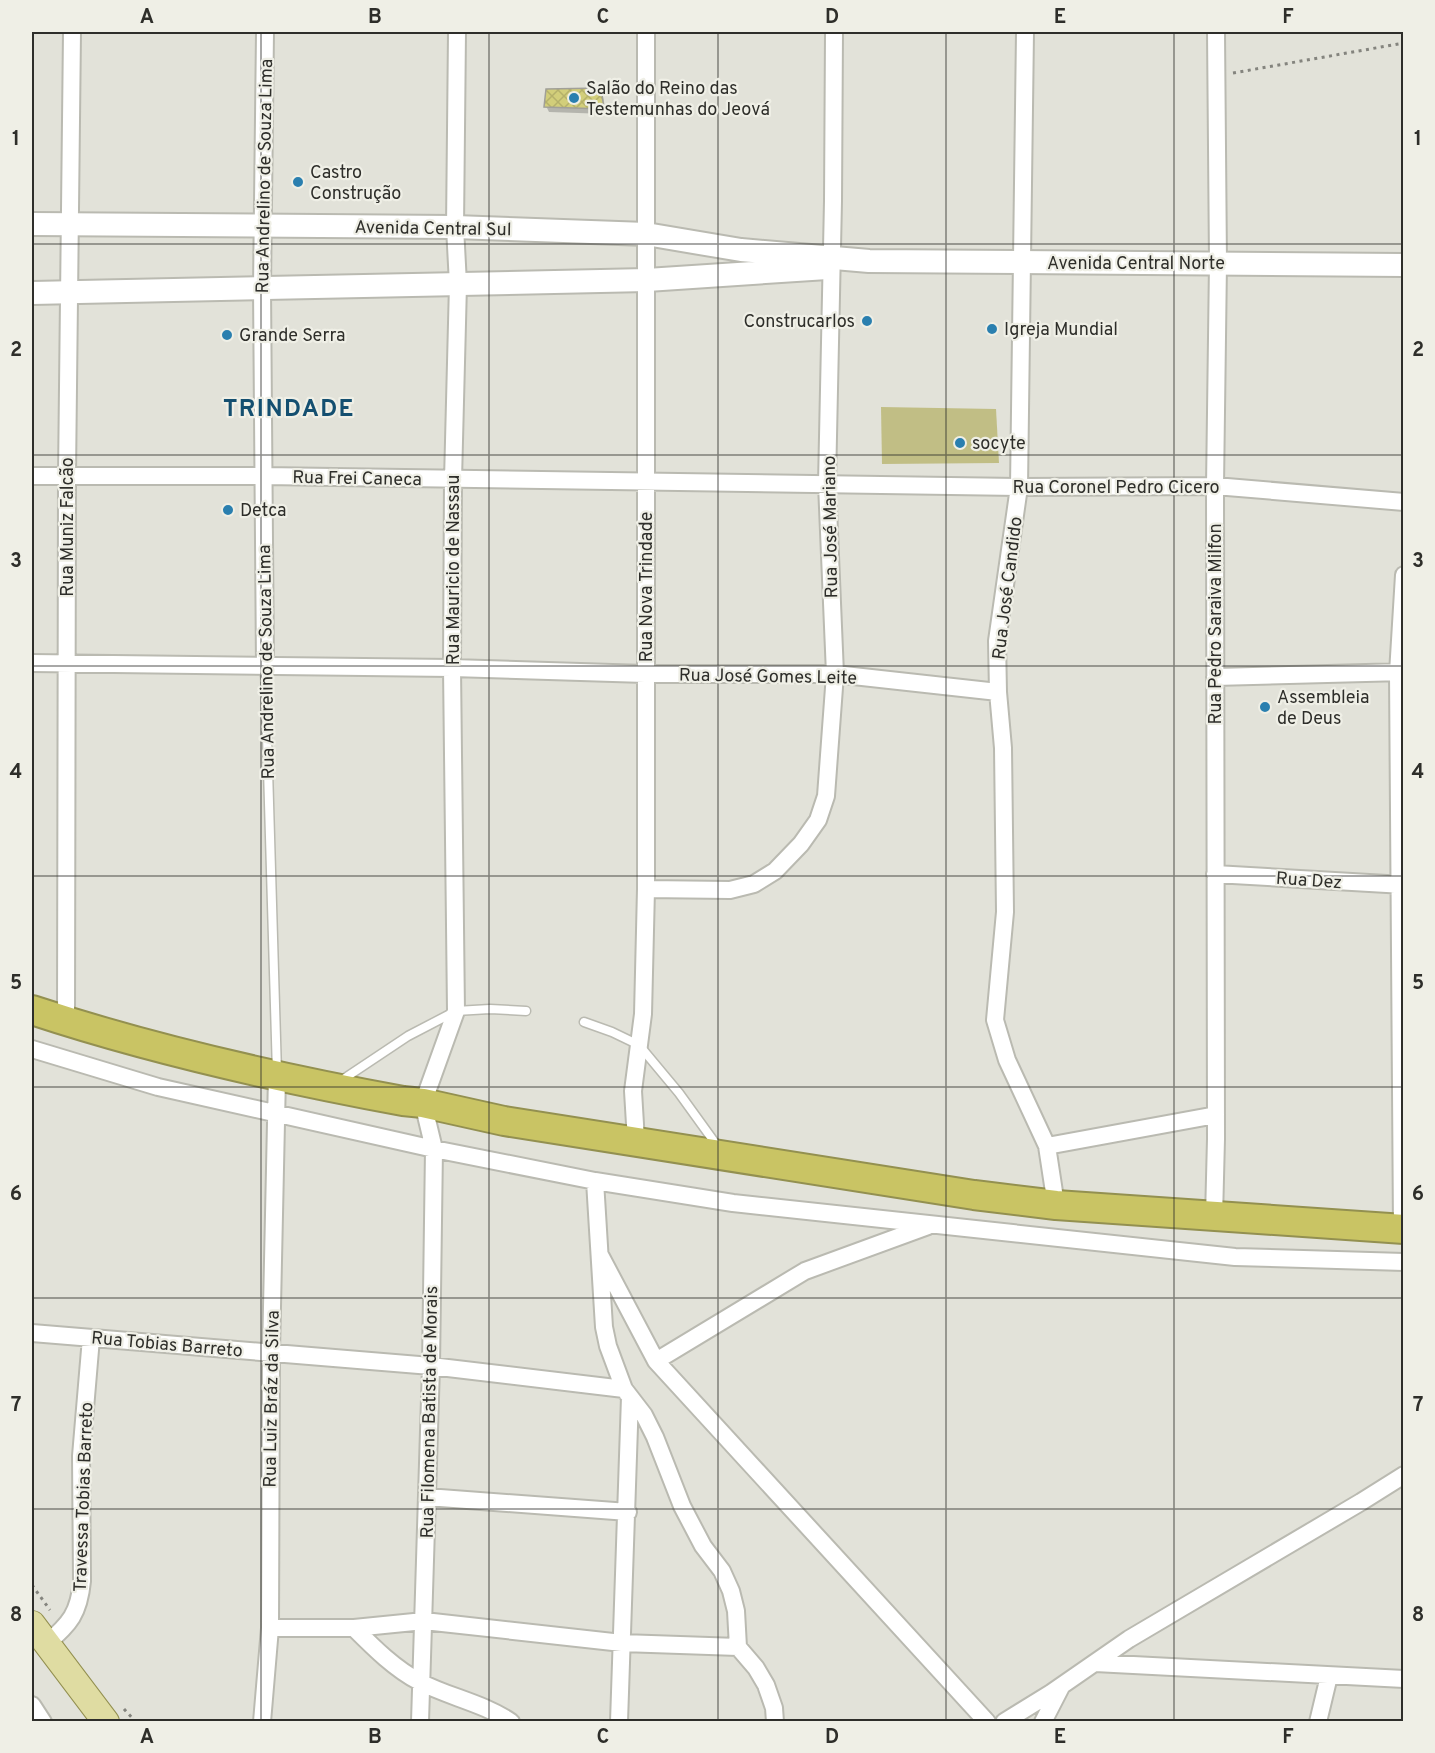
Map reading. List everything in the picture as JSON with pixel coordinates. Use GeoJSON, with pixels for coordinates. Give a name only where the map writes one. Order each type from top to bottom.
{"type":"FeatureCollection","features":[{"type":"Feature","properties":{"kind":"highway"},"geometry":{"type":"LineString","coordinates":[[32,1010],[66,1022],[277,1076],[331,1088],[423,1103],[504,1121],[974,1195],[1056,1205],[1214,1218],[1403,1229]]}},
{"type":"Feature","properties":{"kind":"main road","name":"Avenida Central Sul"},"geometry":{"type":"LineString","coordinates":[[32,224],[262,227],[455,226],[646,234],[832,262]]}},
{"type":"Feature","properties":{"kind":"main road","name":"Avenida Central Norte"},"geometry":{"type":"LineString","coordinates":[[832,262],[1404,265]]}},
{"type":"Feature","properties":{"kind":"main road"},"geometry":{"type":"LineString","coordinates":[[32,293],[647,280],[832,262]]}},
{"type":"Feature","properties":{"kind":"main road"},"geometry":{"type":"LineString","coordinates":[[39,1634],[106,1722]]}},
{"type":"Feature","properties":{"kind":"street","name":"Rua Muniz Falcão"},"geometry":{"type":"LineString","coordinates":[[66,1022],[67,476],[72,32]]}},
{"type":"Feature","properties":{"kind":"street","name":"Rua Andrelino de Souza Lima"},"geometry":{"type":"LineString","coordinates":[[265,32],[262,227],[265,668]]}},
{"type":"Feature","properties":{"kind":"street","name":"Rua Mauricio de Nassau"},"geometry":{"type":"LineString","coordinates":[[423,1103],[456,1011],[452,668],[453,480],[458,284],[455,226],[457,32]]}},
{"type":"Feature","properties":{"kind":"street","name":"Rua Nova Trindade"},"geometry":{"type":"LineString","coordinates":[[636,1141],[633,1091],[643,1014],[646,889],[646,32]]}},
{"type":"Feature","properties":{"kind":"street","name":"Rua José Mariano"},"geometry":{"type":"LineString","coordinates":[[646,889],[730,890],[754,884],[775,872],[801,843],[818,820],[826,796],[835,674],[827,484],[834,32]]}},
{"type":"Feature","properties":{"kind":"street","name":"Rua José Candido"},"geometry":{"type":"LineString","coordinates":[[1025,32],[1019,487],[998,641],[998,692],[1003,748],[1005,912],[995,1020],[1007,1060],[1047,1146],[1056,1205]]}},
{"type":"Feature","properties":{"kind":"street","name":"Rua Pedro Saraiva Milfon"},"geometry":{"type":"LineString","coordinates":[[1214,1218],[1216,1115],[1215,486],[1218,263],[1216,32]]}},
{"type":"Feature","properties":{"kind":"street","name":"Rua Frei Caneca"},"geometry":{"type":"LineString","coordinates":[[32,476],[264,476],[827,484]]}},
{"type":"Feature","properties":{"kind":"street","name":"Rua Coronel Pedro Cicero"},"geometry":{"type":"LineString","coordinates":[[827,484],[1019,487],[1215,486],[1404,502]]}},
{"type":"Feature","properties":{"kind":"street"},"geometry":{"type":"LineString","coordinates":[[1403,1229],[1401,673],[1404,575]]}},
{"type":"Feature","properties":{"kind":"street","name":"Rua José Gomes Leite"},"geometry":{"type":"LineString","coordinates":[[32,663],[265,668],[452,668],[645,674],[835,674],[998,692]]}},
{"type":"Feature","properties":{"kind":"street"},"geometry":{"type":"LineString","coordinates":[[1215,676],[1401,673]]}},
{"type":"Feature","properties":{"kind":"street","name":"Rua Dez"},"geometry":{"type":"LineString","coordinates":[[1215,874],[1401,886]]}},
{"type":"Feature","properties":{"kind":"street"},"geometry":{"type":"LineString","coordinates":[[32,1049],[158,1087],[434,1149],[595,1181],[733,1203],[1235,1257],[1404,1262]]}},
{"type":"Feature","properties":{"kind":"street","name":"Rua Luiz Bráz da Silva"},"geometry":{"type":"LineString","coordinates":[[262,1722],[270,1628],[271,1353],[277,1076]]}},
{"type":"Feature","properties":{"kind":"street","name":"Rua Filomena Batista de Morais"},"geometry":{"type":"LineString","coordinates":[[420,1722],[431,1366],[434,1149],[423,1103]]}},
{"type":"Feature","properties":{"kind":"street"},"geometry":{"type":"LineString","coordinates":[[1047,1146],[1216,1115]]}},
{"type":"Feature","properties":{"kind":"street"},"geometry":{"type":"LineString","coordinates":[[595,1181],[604,1327],[608,1346],[627,1393],[644,1415],[655,1437],[682,1506],[703,1546],[722,1571],[731,1591],[736,1611],[738,1647],[756,1668],[766,1685],[776,1722]]}},
{"type":"Feature","properties":{"kind":"street"},"geometry":{"type":"LineString","coordinates":[[656,1361],[805,1271],[933,1224]]}},
{"type":"Feature","properties":{"kind":"street"},"geometry":{"type":"LineString","coordinates":[[600,1256],[656,1361],[987,1722]]}},
{"type":"Feature","properties":{"kind":"street","name":"Rua Tobias Barreto"},"geometry":{"type":"LineString","coordinates":[[32,1333],[431,1366],[627,1393]]}},
{"type":"Feature","properties":{"kind":"street","name":"Travessa Tobias Barreto"},"geometry":{"type":"LineString","coordinates":[[39,1634],[68,1622],[80,1601],[82,1581],[81,1456],[91,1338]]}},
{"type":"Feature","properties":{"kind":"street"},"geometry":{"type":"LineString","coordinates":[[619,1722],[628,1512],[627,1393]]}},
{"type":"Feature","properties":{"kind":"street"},"geometry":{"type":"LineString","coordinates":[[1004,1722],[1062,1686],[1129,1639],[1404,1475]]}},
{"type":"Feature","properties":{"kind":"street"},"geometry":{"type":"LineString","coordinates":[[427,1497],[628,1512]]}},
{"type":"Feature","properties":{"kind":"street"},"geometry":{"type":"LineString","coordinates":[[270,1628],[354,1628],[424,1621],[622,1643],[738,1647]]}},
{"type":"Feature","properties":{"kind":"street"},"geometry":{"type":"LineString","coordinates":[[354,1628],[382,1656],[420,1682],[490,1710],[511,1722]]}},
{"type":"Feature","properties":{"kind":"street"},"geometry":{"type":"LineString","coordinates":[[1095,1664],[1404,1680]]}},
{"type":"Feature","properties":{"kind":"street"},"geometry":{"type":"LineString","coordinates":[[1317,1722],[1329,1676]]}},
{"type":"Feature","properties":{"kind":"street"},"geometry":{"type":"LineString","coordinates":[[1043,1722],[1062,1686]]}},
{"type":"Feature","properties":{"kind":"lane","name":"Rua Andrelino de Souza Lima"},"geometry":{"type":"LineString","coordinates":[[265,668],[277,1076]]}},
{"type":"Feature","properties":{"kind":"lane"},"geometry":{"type":"LineString","coordinates":[[331,1088],[408,1036],[456,1011],[490,1009],[526,1011]]}},
{"type":"Feature","properties":{"kind":"lane"},"geometry":{"type":"LineString","coordinates":[[584,1022],[639,1045],[680,1093],[724,1155]]}},
{"type":"Feature","properties":{"kind":"path"},"geometry":{"type":"LineString","coordinates":[[1217,76],[1404,44]]}},
{"type":"Feature","properties":{"kind":"shaded area"},"geometry":{"type":"Polygon","coordinates":[[[881,407],[996,409],[999,463],[882,464],[881,407]]]}},
{"type":"Feature","properties":{"kind":"building","name":"Salão do Reino das Testemunhas do Jeová"},"geometry":{"type":"Polygon","coordinates":[[[601,88],[604,109],[544,107],[546,89],[601,88]]]}},
{"type":"Feature","properties":{"kind":"place","name":"Salão do Reino das Testemunhas do Jeová"},"geometry":{"type":"Point","coordinates":[574,98]}},
{"type":"Feature","properties":{"kind":"place","name":"Castro Construção"},"geometry":{"type":"Point","coordinates":[298,182]}},
{"type":"Feature","properties":{"kind":"place","name":"Construcarlos"},"geometry":{"type":"Point","coordinates":[867,321]}},
{"type":"Feature","properties":{"kind":"place","name":"Igreja Mundial"},"geometry":{"type":"Point","coordinates":[992,329]}},
{"type":"Feature","properties":{"kind":"place","name":"Grande Serra"},"geometry":{"type":"Point","coordinates":[227,335]}},
{"type":"Feature","properties":{"kind":"place","name":"socyte"},"geometry":{"type":"Point","coordinates":[960,443]}},
{"type":"Feature","properties":{"kind":"place","name":"Detca"},"geometry":{"type":"Point","coordinates":[228,510]}},
{"type":"Feature","properties":{"kind":"place","name":"Assembleia de Deus"},"geometry":{"type":"Point","coordinates":[1265,707]}},
{"type":"Feature","properties":{"kind":"district","name":"TRINDADE"},"geometry":{"type":"Point","coordinates":[289,408]}}]}
